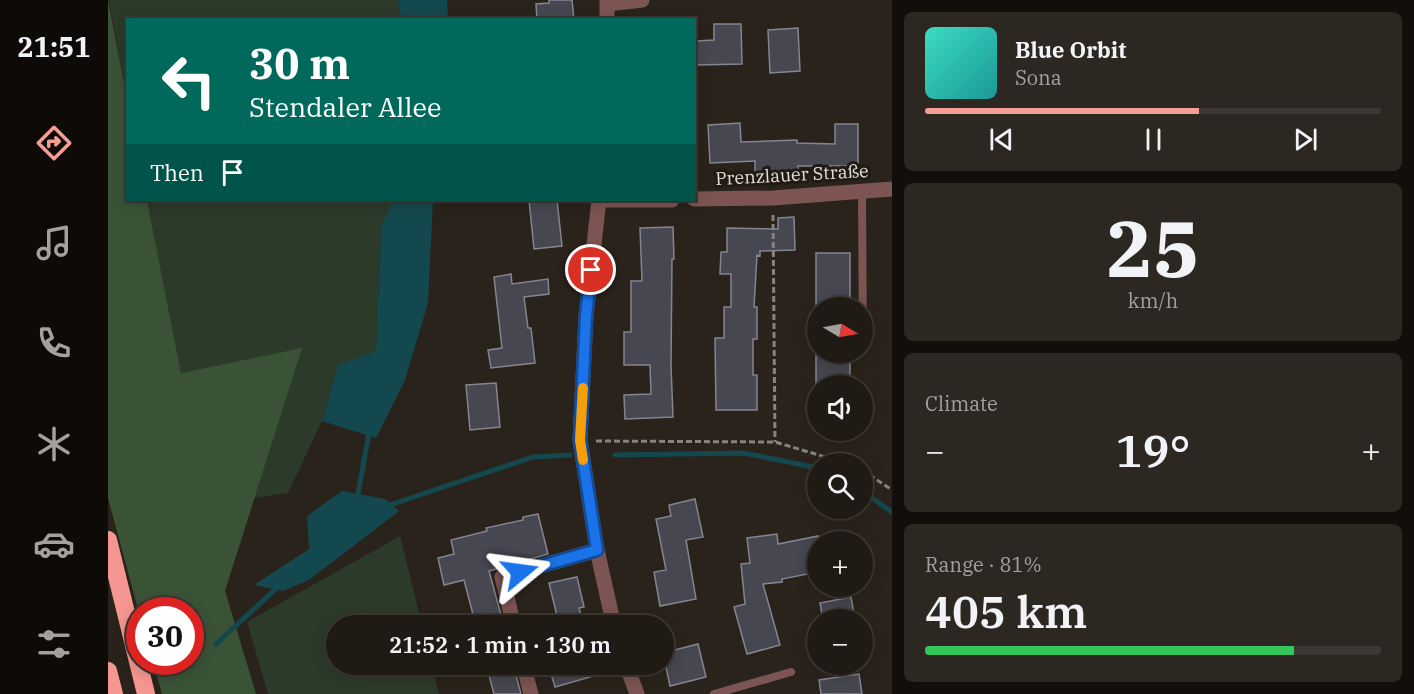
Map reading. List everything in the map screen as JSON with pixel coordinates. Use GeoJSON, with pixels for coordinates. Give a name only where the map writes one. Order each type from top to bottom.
{"type":"FeatureCollection","features":[{"type":"Feature","properties":{"kind":"highway"},"geometry":{"type":"LineString","coordinates":[[108,540],[146,694]]}},
{"type":"Feature","properties":{"kind":"highway"},"geometry":{"type":"LineString","coordinates":[[108,671],[114,694]]}},
{"type":"Feature","properties":{"kind":"street"},"geometry":{"type":"LineString","coordinates":[[607,18],[608,2],[642,0]]}},
{"type":"Feature","properties":{"kind":"street","name":"Prenzlauer Straße"},"geometry":{"type":"LineString","coordinates":[[696,199],[773,198],[892,189]]}},
{"type":"Feature","properties":{"kind":"street"},"geometry":{"type":"LineString","coordinates":[[599,201],[586,316],[580,440],[597,550],[612,615]]}},
{"type":"Feature","properties":{"kind":"street"},"geometry":{"type":"LineString","coordinates":[[511,615],[502,577],[597,550]]}},
{"type":"Feature","properties":{"kind":"street"},"geometry":{"type":"LineString","coordinates":[[526,675],[531,694]]}},
{"type":"Feature","properties":{"kind":"street"},"geometry":{"type":"LineString","coordinates":[[630,675],[637,694]]}},
{"type":"Feature","properties":{"kind":"lane"},"geometry":{"type":"LineString","coordinates":[[862,192],[863,297]]}},
{"type":"Feature","properties":{"kind":"lane"},"geometry":{"type":"LineString","coordinates":[[714,694],[791,672]]}},
{"type":"Feature","properties":{"kind":"path"},"geometry":{"type":"LineString","coordinates":[[773,198],[775,442]]}},
{"type":"Feature","properties":{"kind":"path"},"geometry":{"type":"LineString","coordinates":[[580,440],[775,442],[812,453]]}},
{"type":"Feature","properties":{"kind":"path"},"geometry":{"type":"LineString","coordinates":[[873,477],[892,490]]}},
{"type":"Feature","properties":{"kind":"green space"},"geometry":{"type":"Polygon","coordinates":[[[108,0],[126,93],[126,201],[147,201],[181,373],[302,348],[225,591],[256,694],[162,694],[157,675],[204,675],[204,597],[135,597],[108,498],[108,0]]]}},
{"type":"Feature","properties":{"kind":"green space"},"geometry":{"type":"Polygon","coordinates":[[[109,0],[398,0],[401,18],[126,18],[126,93],[109,0]]]}},
{"type":"Feature","properties":{"kind":"green space"},"geometry":{"type":"Polygon","coordinates":[[[147,201],[393,201],[381,226],[376,352],[338,365],[322,421],[288,493],[254,498],[301,349],[181,373],[147,201]]]}},
{"type":"Feature","properties":{"kind":"green space"},"geometry":{"type":"Polygon","coordinates":[[[400,536],[420,615],[326,615],[326,675],[434,675],[439,694],[268,694],[247,622],[400,536]]]}},
{"type":"Feature","properties":{"kind":"water"},"geometry":{"type":"Polygon","coordinates":[[[398,0],[447,0],[448,18],[401,18],[398,0]]]}},
{"type":"Feature","properties":{"kind":"water"},"geometry":{"type":"Polygon","coordinates":[[[393,201],[433,201],[428,303],[405,380],[376,438],[322,421],[338,365],[376,351],[381,226],[393,201]]]}},
{"type":"Feature","properties":{"kind":"water"},"geometry":{"type":"Polygon","coordinates":[[[342,491],[385,499],[399,511],[309,580],[283,591],[254,585],[309,549],[307,516],[342,491]]]}},
{"type":"Feature","properties":{"kind":"building"},"geometry":{"type":"Polygon","coordinates":[[[549,0],[572,0],[574,18],[537,18],[536,4],[549,3],[549,0]]]}},
{"type":"Feature","properties":{"kind":"building"},"geometry":{"type":"Polygon","coordinates":[[[714,24],[741,24],[742,64],[697,65],[696,41],[714,40],[714,24]]]}},
{"type":"Feature","properties":{"kind":"building"},"geometry":{"type":"Polygon","coordinates":[[[798,28],[800,71],[770,73],[768,30],[798,28]]]}},
{"type":"Feature","properties":{"kind":"building"},"geometry":{"type":"Polygon","coordinates":[[[740,123],[741,142],[797,140],[797,143],[835,144],[835,124],[858,124],[858,166],[798,166],[798,172],[755,174],[755,161],[710,163],[708,125],[740,123]]]}},
{"type":"Feature","properties":{"kind":"building"},"geometry":{"type":"Polygon","coordinates":[[[529,201],[557,201],[562,246],[534,249],[529,201]]]}},
{"type":"Feature","properties":{"kind":"building"},"geometry":{"type":"Polygon","coordinates":[[[794,217],[795,250],[760,251],[760,256],[757,255],[754,307],[757,307],[757,339],[753,339],[753,375],[757,375],[757,410],[716,410],[715,338],[724,338],[724,307],[731,307],[731,274],[720,274],[721,252],[727,252],[727,228],[778,229],[778,218],[794,217]]]}},
{"type":"Feature","properties":{"kind":"building"},"geometry":{"type":"Polygon","coordinates":[[[673,227],[671,365],[673,417],[625,419],[624,395],[651,394],[650,365],[624,365],[624,332],[631,332],[631,281],[642,281],[640,228],[673,227]]]}},
{"type":"Feature","properties":{"kind":"building"},"geometry":{"type":"Polygon","coordinates":[[[816,253],[850,253],[850,297],[816,297],[816,253]]]}},
{"type":"Feature","properties":{"kind":"building"},"geometry":{"type":"Polygon","coordinates":[[[511,274],[512,284],[548,279],[549,294],[524,297],[528,328],[531,328],[535,363],[491,368],[488,350],[502,348],[494,277],[511,274]]]}},
{"type":"Feature","properties":{"kind":"building"},"geometry":{"type":"Polygon","coordinates":[[[816,363],[850,363],[850,375],[816,375],[816,363]]]}},
{"type":"Feature","properties":{"kind":"building"},"geometry":{"type":"Polygon","coordinates":[[[496,383],[500,427],[470,430],[466,385],[496,383]]]}},
{"type":"Feature","properties":{"kind":"building"},"geometry":{"type":"Polygon","coordinates":[[[695,499],[703,537],[686,540],[696,599],[660,606],[654,572],[666,570],[656,519],[671,516],[669,505],[695,499]]]}},
{"type":"Feature","properties":{"kind":"building"},"geometry":{"type":"Polygon","coordinates":[[[538,514],[548,554],[489,571],[501,615],[473,615],[464,580],[444,585],[438,558],[454,554],[451,540],[487,531],[486,528],[523,520],[523,517],[538,514]]]}},
{"type":"Feature","properties":{"kind":"building"},"geometry":{"type":"Polygon","coordinates":[[[777,534],[778,544],[807,538],[807,574],[782,579],[782,582],[763,584],[780,645],[747,654],[734,607],[745,604],[741,564],[750,563],[747,538],[777,534]]]}},
{"type":"Feature","properties":{"kind":"building"},"geometry":{"type":"Polygon","coordinates":[[[577,577],[584,607],[579,608],[581,615],[557,615],[549,583],[577,577]]]}},
{"type":"Feature","properties":{"kind":"building"},"geometry":{"type":"Polygon","coordinates":[[[851,597],[853,609],[821,609],[820,603],[851,597]]]}},
{"type":"Feature","properties":{"kind":"building"},"geometry":{"type":"Polygon","coordinates":[[[698,644],[706,677],[670,686],[668,675],[674,675],[674,650],[698,644]]]}},
{"type":"Feature","properties":{"kind":"building"},"geometry":{"type":"Polygon","coordinates":[[[489,675],[516,675],[521,694],[494,694],[489,675]]]}},
{"type":"Feature","properties":{"kind":"building"},"geometry":{"type":"Polygon","coordinates":[[[551,675],[597,675],[555,687],[551,675]]]}},
{"type":"Feature","properties":{"kind":"building"},"geometry":{"type":"Polygon","coordinates":[[[859,675],[862,694],[821,694],[819,680],[859,675]]]}},
{"type":"Feature","properties":{"kind":"waterway"},"geometry":{"type":"LineString","coordinates":[[357,499],[370,428]]}},
{"type":"Feature","properties":{"kind":"waterway"},"geometry":{"type":"LineString","coordinates":[[615,455],[744,453],[807,466]]}},
{"type":"Feature","properties":{"kind":"waterway"},"geometry":{"type":"LineString","coordinates":[[387,506],[533,457],[570,455]]}},
{"type":"Feature","properties":{"kind":"waterway"},"geometry":{"type":"LineString","coordinates":[[873,499],[892,512]]}},
{"type":"Feature","properties":{"kind":"waterway"},"geometry":{"type":"LineString","coordinates":[[216,644],[279,586]]}},
{"type":"Feature","properties":{"kind":"slow traffic"},"geometry":{"type":"LineString","coordinates":[[583,388],[580,440],[583,460]]}},
{"type":"Feature","properties":{"kind":"route"},"geometry":{"type":"LineString","coordinates":[[520,572],[597,550],[580,440],[586,316],[591,270]]}}]}
